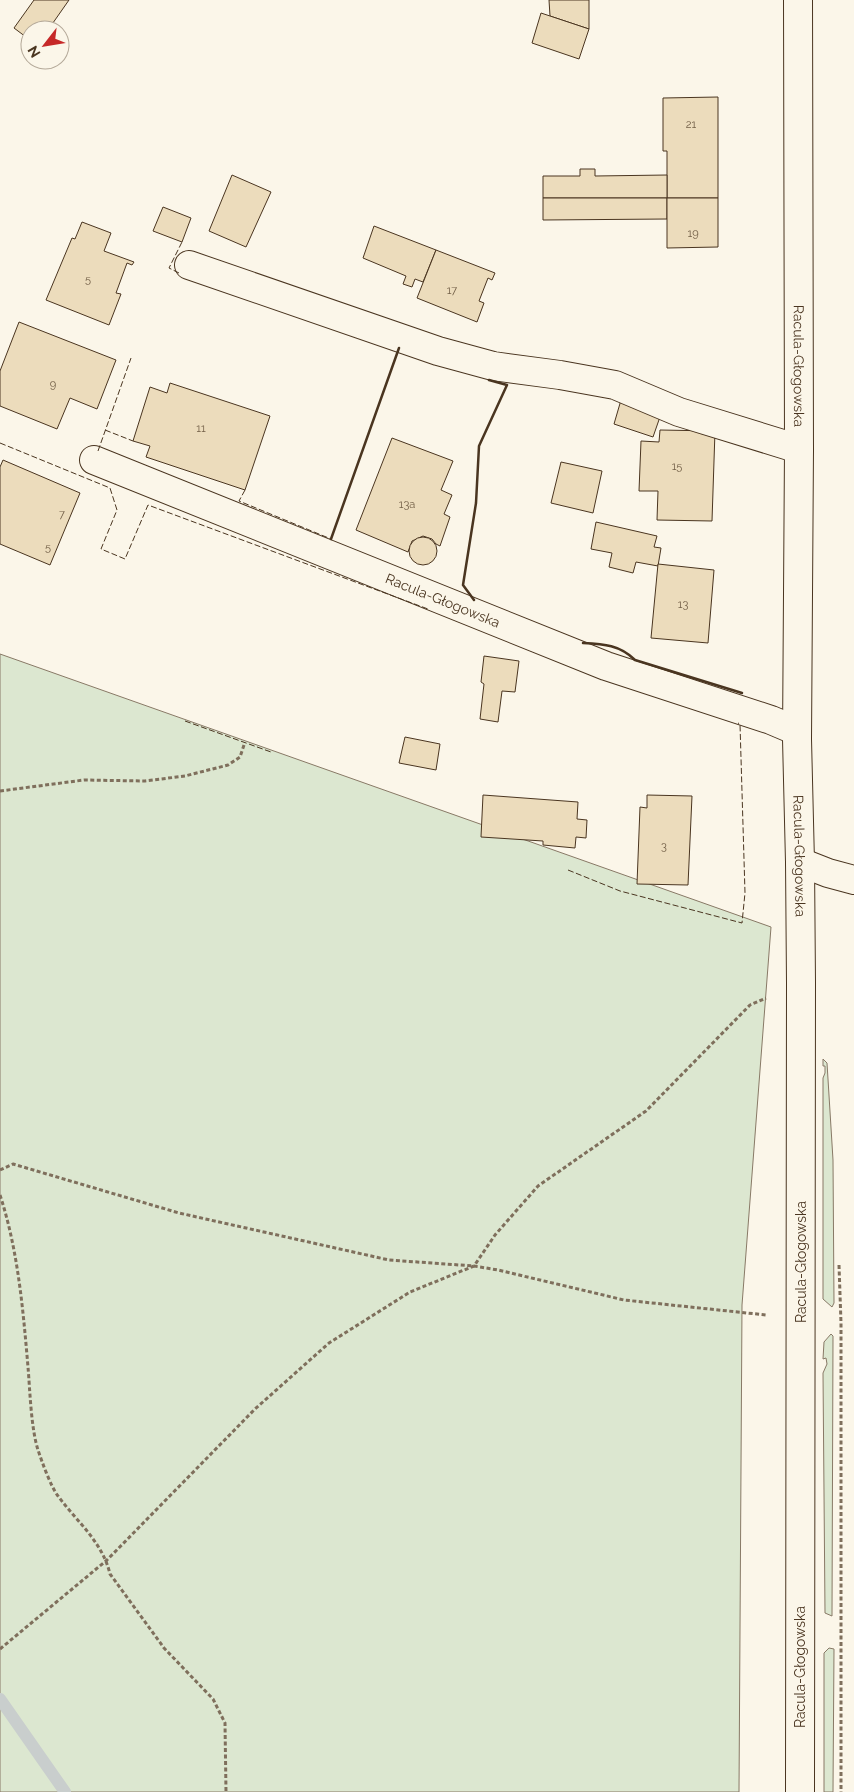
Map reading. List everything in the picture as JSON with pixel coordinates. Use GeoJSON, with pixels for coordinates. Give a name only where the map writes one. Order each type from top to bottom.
{"type":"FeatureCollection","features":[{"type":"Feature","properties":{"kind":"street","name":"Racula-Głogowska"},"geometry":{"type":"LineString","coordinates":[[798,0],[799,448],[797,731],[801,982],[800,1792]]}},
{"type":"Feature","properties":{"kind":"street"},"geometry":{"type":"LineString","coordinates":[[189,265],[446,353],[493,366],[560,374],[615,385],[679,412],[799,448]]}},
{"type":"Feature","properties":{"kind":"street","name":"Racula-Głogowska"},"geometry":{"type":"LineString","coordinates":[[94,460],[606,666],[771,720],[797,731]]}},
{"type":"Feature","properties":{"kind":"street"},"geometry":{"type":"LineString","coordinates":[[800,862],[828,873],[854,880]]}},
{"type":"Feature","properties":{"kind":"path"},"geometry":{"type":"LineString","coordinates":[[0,790],[84,780],[145,781],[185,776],[228,765],[240,758],[244,745]]}},
{"type":"Feature","properties":{"kind":"path"},"geometry":{"type":"LineString","coordinates":[[0,1650],[107,1560],[255,1409],[329,1343],[410,1292],[474,1266],[495,1235],[538,1186],[646,1111],[750,1005],[801,982]]}},
{"type":"Feature","properties":{"kind":"path"},"geometry":{"type":"LineString","coordinates":[[0,1170],[13,1164],[179,1213],[389,1260],[474,1266],[498,1270],[624,1300],[801,1319]]}},
{"type":"Feature","properties":{"kind":"path"},"geometry":{"type":"LineString","coordinates":[[0,1194],[7,1217],[21,1288],[32,1407],[38,1449],[56,1494],[92,1536],[107,1560],[110,1574],[164,1648],[214,1699],[225,1723],[226,1792]]}},
{"type":"Feature","properties":{"kind":"green space"},"geometry":{"type":"Polygon","coordinates":[[[0,654],[771,927],[742,1305],[739,1792],[0,1792],[0,654]]]}},
{"type":"Feature","properties":{"kind":"green space"},"geometry":{"type":"Polygon","coordinates":[[[823,1059],[827,1063],[833,1160],[834,1303],[832,1307],[823,1299],[823,1078],[825,1066],[823,1066],[823,1059]]]}},
{"type":"Feature","properties":{"kind":"green space"},"geometry":{"type":"Polygon","coordinates":[[[831,1334],[833,1336],[832,1616],[825,1613],[823,1373],[827,1364],[826,1358],[823,1359],[824,1342],[831,1334]]]}},
{"type":"Feature","properties":{"kind":"green space"},"geometry":{"type":"Polygon","coordinates":[[[829,1648],[834,1649],[833,1792],[824,1792],[824,1653],[829,1648]]]}},
{"type":"Feature","properties":{"kind":"building"},"geometry":{"type":"Polygon","coordinates":[[[34,0],[69,0],[55,20],[20,20],[20,32],[14,28],[34,0]]]}},
{"type":"Feature","properties":{"kind":"building"},"geometry":{"type":"Polygon","coordinates":[[[549,0],[589,0],[589,29],[550,16],[549,0]]]}},
{"type":"Feature","properties":{"kind":"building"},"geometry":{"type":"Polygon","coordinates":[[[541,13],[589,29],[579,59],[532,43],[541,13]]]}},
{"type":"Feature","properties":{"kind":"building"},"geometry":{"type":"Polygon","coordinates":[[[718,97],[718,198],[667,198],[667,151],[663,151],[663,98],[718,97]]]}},
{"type":"Feature","properties":{"kind":"building"},"geometry":{"type":"Polygon","coordinates":[[[580,169],[595,169],[595,176],[667,175],[667,198],[543,198],[543,176],[580,176],[580,169]]]}},
{"type":"Feature","properties":{"kind":"building"},"geometry":{"type":"Polygon","coordinates":[[[232,175],[271,192],[246,247],[209,231],[232,175]]]}},
{"type":"Feature","properties":{"kind":"building"},"geometry":{"type":"Polygon","coordinates":[[[543,198],[667,198],[667,219],[543,220],[543,198]]]}},
{"type":"Feature","properties":{"kind":"building"},"geometry":{"type":"Polygon","coordinates":[[[667,198],[718,198],[718,247],[667,248],[667,198]]]}},
{"type":"Feature","properties":{"kind":"building"},"geometry":{"type":"Polygon","coordinates":[[[163,207],[191,218],[182,242],[153,231],[163,207]]]}},
{"type":"Feature","properties":{"kind":"building"},"geometry":{"type":"Polygon","coordinates":[[[82,222],[111,233],[104,251],[134,262],[132,265],[127,263],[116,293],[121,294],[109,325],[46,300],[72,238],[75,239],[82,222]]]}},
{"type":"Feature","properties":{"kind":"building"},"geometry":{"type":"Polygon","coordinates":[[[374,226],[436,250],[423,282],[415,279],[412,287],[403,284],[406,276],[363,258],[374,226]]]}},
{"type":"Feature","properties":{"kind":"building"},"geometry":{"type":"Polygon","coordinates":[[[436,250],[495,273],[492,280],[488,278],[479,301],[484,303],[477,322],[417,298],[436,250]]]}},
{"type":"Feature","properties":{"kind":"building"},"geometry":{"type":"Polygon","coordinates":[[[19,322],[116,360],[97,409],[70,398],[57,429],[0,406],[0,371],[19,322]]]}},
{"type":"Feature","properties":{"kind":"building"},"geometry":{"type":"Polygon","coordinates":[[[170,383],[270,416],[245,490],[146,457],[150,446],[133,441],[150,387],[167,393],[170,383]]]}},
{"type":"Feature","properties":{"kind":"building"},"geometry":{"type":"Polygon","coordinates":[[[621,400],[661,414],[653,437],[614,424],[621,400]]]}},
{"type":"Feature","properties":{"kind":"building"},"geometry":{"type":"Polygon","coordinates":[[[660,430],[715,431],[712,521],[657,520],[658,491],[639,491],[641,441],[659,442],[660,430]]]}},
{"type":"Feature","properties":{"kind":"building"},"geometry":{"type":"Polygon","coordinates":[[[392,438],[453,461],[441,490],[452,495],[444,514],[450,517],[440,546],[432,539],[423,536],[412,541],[408,552],[356,530],[392,438]]]}},
{"type":"Feature","properties":{"kind":"building"},"geometry":{"type":"Polygon","coordinates":[[[3,460],[80,493],[50,565],[0,544],[0,467],[3,460]]]}},
{"type":"Feature","properties":{"kind":"building"},"geometry":{"type":"Polygon","coordinates":[[[561,462],[602,471],[593,513],[551,503],[561,462]]]}},
{"type":"Feature","properties":{"kind":"building"},"geometry":{"type":"Polygon","coordinates":[[[596,522],[657,536],[654,547],[661,548],[658,566],[636,562],[633,573],[609,567],[612,553],[591,549],[596,522]]]}},
{"type":"Feature","properties":{"kind":"building"},"geometry":{"type":"Polygon","coordinates":[[[423,537],[433,541],[437,551],[433,561],[423,565],[413,561],[409,551],[413,541],[423,537]]]}},
{"type":"Feature","properties":{"kind":"building"},"geometry":{"type":"Polygon","coordinates":[[[658,564],[714,570],[708,643],[651,638],[658,564]]]}},
{"type":"Feature","properties":{"kind":"building"},"geometry":{"type":"Polygon","coordinates":[[[484,656],[519,661],[515,692],[502,691],[498,722],[480,719],[484,684],[481,682],[484,656]]]}},
{"type":"Feature","properties":{"kind":"building"},"geometry":{"type":"Polygon","coordinates":[[[405,737],[440,744],[436,770],[399,763],[405,737]]]}},
{"type":"Feature","properties":{"kind":"building"},"geometry":{"type":"Polygon","coordinates":[[[483,795],[578,802],[577,819],[587,820],[586,838],[576,837],[575,848],[543,845],[543,841],[481,837],[483,795]]]}},
{"type":"Feature","properties":{"kind":"building"},"geometry":{"type":"Polygon","coordinates":[[[647,795],[692,796],[688,885],[637,884],[640,807],[647,808],[647,795]]]}},
{"type":"Feature","properties":{"kind":"waterway"},"geometry":{"type":"LineString","coordinates":[[0,1699],[65,1792]]}},
{"type":"Feature","properties":{"kind":"fence"},"geometry":{"type":"LineString","coordinates":[[179,273],[169,268],[182,242]]}},
{"type":"Feature","properties":{"kind":"fence"},"geometry":{"type":"LineString","coordinates":[[98,451],[131,358]]}},
{"type":"Feature","properties":{"kind":"fence"},"geometry":{"type":"LineString","coordinates":[[105,430],[133,441]]}},
{"type":"Feature","properties":{"kind":"fence"},"geometry":{"type":"LineString","coordinates":[[0,443],[110,488],[117,510],[101,549],[125,559],[148,505],[428,609]]}},
{"type":"Feature","properties":{"kind":"fence"},"geometry":{"type":"LineString","coordinates":[[245,490],[239,501],[331,539]]}},
{"type":"Feature","properties":{"kind":"fence"},"geometry":{"type":"LineString","coordinates":[[185,721],[271,752]]}},
{"type":"Feature","properties":{"kind":"fence"},"geometry":{"type":"LineString","coordinates":[[568,870],[620,891],[742,923],[745,893],[740,724],[738,723]]}},
{"type":"Feature","properties":{"kind":"wall"},"geometry":{"type":"LineString","coordinates":[[331,539],[399,348]]}},
{"type":"Feature","properties":{"kind":"wall"},"geometry":{"type":"LineString","coordinates":[[474,600],[463,585],[476,503],[479,446],[507,385],[489,380]]}},
{"type":"Feature","properties":{"kind":"wall"},"geometry":{"type":"LineString","coordinates":[[583,643],[611,646],[624,651],[635,660],[742,693]]}}]}
